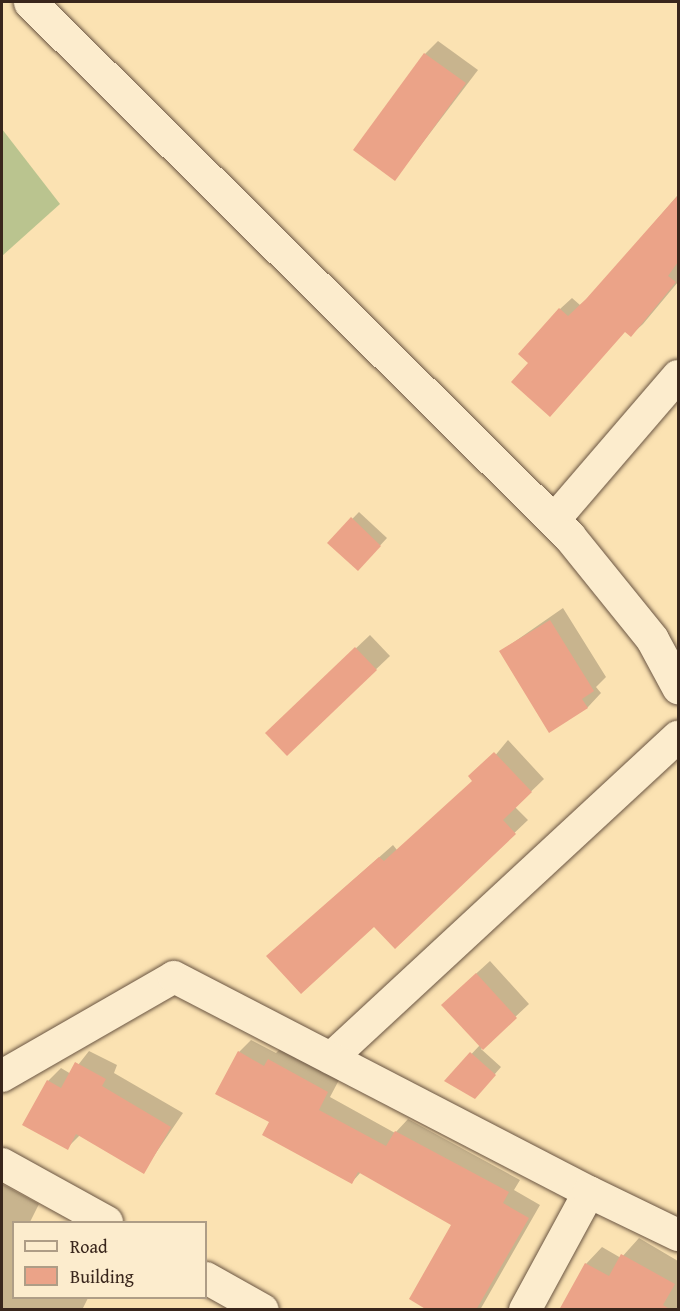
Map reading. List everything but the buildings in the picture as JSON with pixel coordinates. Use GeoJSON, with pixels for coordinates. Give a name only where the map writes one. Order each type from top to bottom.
{"type":"FeatureCollection","features":[{"type":"Feature","properties":{"kind":"street"},"geometry":{"type":"LineString","coordinates":[[30,2],[554,520],[612,585],[652,639],[678,687]]}},
{"type":"Feature","properties":{"kind":"street"},"geometry":{"type":"LineString","coordinates":[[554,520],[678,376]]}},
{"type":"Feature","properties":{"kind":"street"},"geometry":{"type":"LineString","coordinates":[[331,1058],[678,737]]}},
{"type":"Feature","properties":{"kind":"street"},"geometry":{"type":"LineString","coordinates":[[2,1076],[174,977],[589,1192],[678,1235]]}},
{"type":"Feature","properties":{"kind":"street"},"geometry":{"type":"LineString","coordinates":[[2,1164],[105,1221]]}},
{"type":"Feature","properties":{"kind":"street"},"geometry":{"type":"LineString","coordinates":[[525,1310],[589,1192]]}},
{"type":"Feature","properties":{"kind":"street"},"geometry":{"type":"LineString","coordinates":[[207,1279],[263,1310]]}},
{"type":"Feature","properties":{"kind":"green space"},"geometry":{"type":"Polygon","coordinates":[[[2,129],[60,204],[2,256],[2,129]]]}}]}
